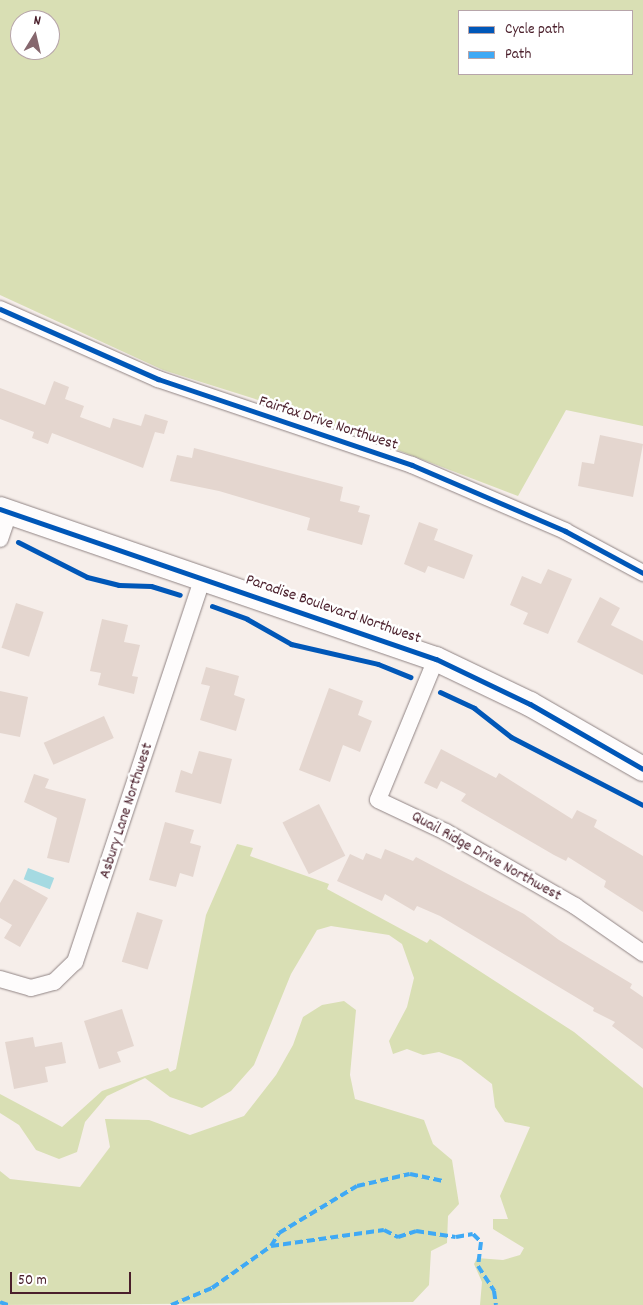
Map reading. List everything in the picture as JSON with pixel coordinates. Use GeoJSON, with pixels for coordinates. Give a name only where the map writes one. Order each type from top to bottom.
{"type":"FeatureCollection","features":[{"type":"Feature","properties":{"kind":"street","name":"Fairfax Drive Northwest"},"geometry":{"type":"LineString","coordinates":[[0,309],[158,379],[412,465],[565,531],[643,573]]}},
{"type":"Feature","properties":{"kind":"street"},"geometry":{"type":"LineString","coordinates":[[0,540],[5,511]]}},
{"type":"Feature","properties":{"kind":"street","name":"Paradise Boulevard Northwest"},"geometry":{"type":"LineString","coordinates":[[5,511],[436,659],[530,704],[643,769]]}},
{"type":"Feature","properties":{"kind":"street","name":"Asbury Lane Northwest"},"geometry":{"type":"LineString","coordinates":[[0,979],[31,988],[54,982],[75,962],[203,578]]}},
{"type":"Feature","properties":{"kind":"street","name":"Quail Ridge Drive Northwest"},"geometry":{"type":"LineString","coordinates":[[436,659],[378,800],[446,832],[575,906],[643,954]]}},
{"type":"Feature","properties":{"kind":"green space"},"geometry":{"type":"Polygon","coordinates":[[[0,0],[643,0],[643,426],[566,410],[518,496],[306,415],[163,370],[0,295],[0,0]]]}},
{"type":"Feature","properties":{"kind":"green space"},"geometry":{"type":"Polygon","coordinates":[[[237,844],[253,848],[250,856],[329,884],[327,889],[427,943],[430,939],[574,1032],[643,1088],[643,1305],[480,1305],[482,1282],[474,1264],[477,1258],[503,1260],[520,1255],[524,1248],[493,1229],[493,1219],[508,1219],[500,1196],[530,1127],[505,1122],[495,1107],[492,1084],[461,1060],[439,1052],[423,1055],[407,1049],[393,1054],[389,1041],[407,1007],[414,978],[402,944],[389,935],[331,926],[317,930],[291,974],[254,1065],[231,1091],[202,1108],[170,1097],[145,1078],[107,1096],[85,1122],[77,1152],[59,1159],[36,1150],[19,1125],[0,1113],[0,1094],[62,1127],[102,1091],[168,1068],[170,1072],[176,1069],[206,915],[237,844]]]}},
{"type":"Feature","properties":{"kind":"green space"},"geometry":{"type":"Polygon","coordinates":[[[344,1001],[356,1010],[350,1075],[355,1099],[424,1120],[433,1144],[452,1160],[459,1204],[448,1216],[447,1243],[431,1251],[429,1285],[413,1302],[0,1305],[0,1171],[10,1179],[80,1187],[110,1147],[105,1119],[149,1120],[190,1135],[244,1116],[276,1075],[293,1045],[303,1017],[322,1005],[344,1001]]]}},
{"type":"Feature","properties":{"kind":"water"},"geometry":{"type":"Polygon","coordinates":[[[28,868],[54,878],[50,889],[24,879],[28,868]]]}},
{"type":"Feature","properties":{"kind":"building"},"geometry":{"type":"Polygon","coordinates":[[[54,381],[69,387],[65,399],[84,406],[80,417],[110,428],[113,418],[141,426],[145,414],[168,421],[164,434],[155,432],[143,468],[52,433],[48,444],[32,438],[34,432],[0,419],[0,388],[45,405],[54,381]]]}},
{"type":"Feature","properties":{"kind":"building"},"geometry":{"type":"Polygon","coordinates":[[[600,435],[643,444],[633,497],[578,486],[582,462],[594,464],[600,435]]]}},
{"type":"Feature","properties":{"kind":"building"},"geometry":{"type":"Polygon","coordinates":[[[194,448],[343,487],[340,501],[360,506],[358,512],[370,515],[362,545],[307,530],[310,518],[219,491],[170,481],[177,455],[192,458],[194,448]]]}},
{"type":"Feature","properties":{"kind":"building"},"geometry":{"type":"Polygon","coordinates":[[[419,522],[438,529],[434,540],[473,555],[464,579],[428,566],[425,573],[404,564],[419,522]]]}},
{"type":"Feature","properties":{"kind":"building"},"geometry":{"type":"Polygon","coordinates":[[[548,569],[572,579],[548,634],[523,624],[528,613],[510,605],[522,576],[541,584],[548,569]]]}},
{"type":"Feature","properties":{"kind":"building"},"geometry":{"type":"Polygon","coordinates":[[[600,597],[620,608],[611,625],[643,641],[643,675],[577,642],[600,597]]]}},
{"type":"Feature","properties":{"kind":"building"},"geometry":{"type":"Polygon","coordinates":[[[16,603],[44,612],[29,657],[1,648],[16,603]]]}},
{"type":"Feature","properties":{"kind":"building"},"geometry":{"type":"Polygon","coordinates":[[[102,619],[128,625],[124,642],[140,645],[132,676],[138,677],[134,694],[98,685],[101,673],[90,671],[102,619]]]}},
{"type":"Feature","properties":{"kind":"building"},"geometry":{"type":"Polygon","coordinates":[[[206,667],[239,676],[234,695],[245,699],[236,731],[200,720],[210,686],[201,684],[206,667]]]}},
{"type":"Feature","properties":{"kind":"building"},"geometry":{"type":"Polygon","coordinates":[[[329,688],[363,701],[358,715],[372,721],[360,752],[343,745],[330,782],[299,770],[329,688]]]}},
{"type":"Feature","properties":{"kind":"building"},"geometry":{"type":"Polygon","coordinates":[[[0,691],[28,697],[20,737],[0,733],[0,691]]]}},
{"type":"Feature","properties":{"kind":"building"},"geometry":{"type":"Polygon","coordinates":[[[104,716],[114,738],[53,765],[44,743],[104,716]]]}},
{"type":"Feature","properties":{"kind":"building"},"geometry":{"type":"Polygon","coordinates":[[[441,749],[496,778],[499,773],[572,819],[577,810],[597,820],[594,827],[643,856],[643,912],[604,887],[606,881],[568,857],[566,861],[554,855],[461,801],[466,794],[441,781],[437,789],[424,783],[441,749]]]}},
{"type":"Feature","properties":{"kind":"building"},"geometry":{"type":"Polygon","coordinates":[[[199,751],[232,759],[221,804],[175,792],[181,770],[192,774],[199,751]]]}},
{"type":"Feature","properties":{"kind":"building"},"geometry":{"type":"Polygon","coordinates":[[[34,774],[49,779],[45,788],[86,799],[69,863],[47,858],[57,818],[24,802],[34,774]]]}},
{"type":"Feature","properties":{"kind":"building"},"geometry":{"type":"Polygon","coordinates":[[[319,804],[345,856],[309,874],[282,823],[319,804]]]}},
{"type":"Feature","properties":{"kind":"building"},"geometry":{"type":"Polygon","coordinates":[[[165,822],[194,830],[190,843],[201,846],[193,877],[180,873],[176,887],[149,880],[165,822]]]}},
{"type":"Feature","properties":{"kind":"building"},"geometry":{"type":"Polygon","coordinates":[[[385,849],[413,861],[416,857],[524,914],[559,940],[632,984],[630,988],[643,997],[643,1049],[612,1026],[615,1022],[593,1011],[594,1008],[440,916],[417,906],[414,911],[385,894],[382,901],[337,881],[350,854],[363,860],[366,853],[381,859],[385,849]]]}},
{"type":"Feature","properties":{"kind":"building"},"geometry":{"type":"Polygon","coordinates":[[[14,879],[48,898],[20,947],[4,938],[12,925],[0,918],[0,903],[14,879]]]}},
{"type":"Feature","properties":{"kind":"building"},"geometry":{"type":"Polygon","coordinates":[[[137,912],[163,920],[148,970],[122,962],[137,912]]]}},
{"type":"Feature","properties":{"kind":"building"},"geometry":{"type":"Polygon","coordinates":[[[122,1009],[134,1046],[117,1052],[121,1062],[99,1069],[84,1021],[122,1009]]]}},
{"type":"Feature","properties":{"kind":"building"},"geometry":{"type":"Polygon","coordinates":[[[33,1037],[35,1047],[62,1042],[66,1063],[45,1067],[48,1082],[14,1089],[5,1042],[33,1037]]]}},
{"type":"Feature","properties":{"kind":"marked path"},"geometry":{"type":"LineString","coordinates":[[271,1246],[279,1233],[357,1186],[410,1174],[444,1181]]}},
{"type":"Feature","properties":{"kind":"marked path"},"geometry":{"type":"LineString","coordinates":[[171,1305],[212,1288],[271,1246],[384,1230],[398,1237],[416,1231],[456,1237],[473,1234],[481,1242],[478,1266],[494,1291],[496,1305]]}},
{"type":"Feature","properties":{"kind":"marked path"},"geometry":{"type":"LineString","coordinates":[[0,1302],[8,1305]]}},
{"type":"Feature","properties":{"kind":"cycle path"},"geometry":{"type":"LineString","coordinates":[[0,309],[158,379],[412,465],[565,531],[643,573]]}},
{"type":"Feature","properties":{"kind":"cycle path"},"geometry":{"type":"LineString","coordinates":[[0,509],[436,659],[530,704],[643,769]]}},
{"type":"Feature","properties":{"kind":"cycle path"},"geometry":{"type":"LineString","coordinates":[[18,542],[87,577],[119,585],[151,586],[180,595]]}},
{"type":"Feature","properties":{"kind":"cycle path"},"geometry":{"type":"LineString","coordinates":[[212,606],[247,619],[291,644],[378,664],[410,677]]}},
{"type":"Feature","properties":{"kind":"cycle path"},"geometry":{"type":"LineString","coordinates":[[440,692],[474,708],[511,737],[643,805]]}}]}
